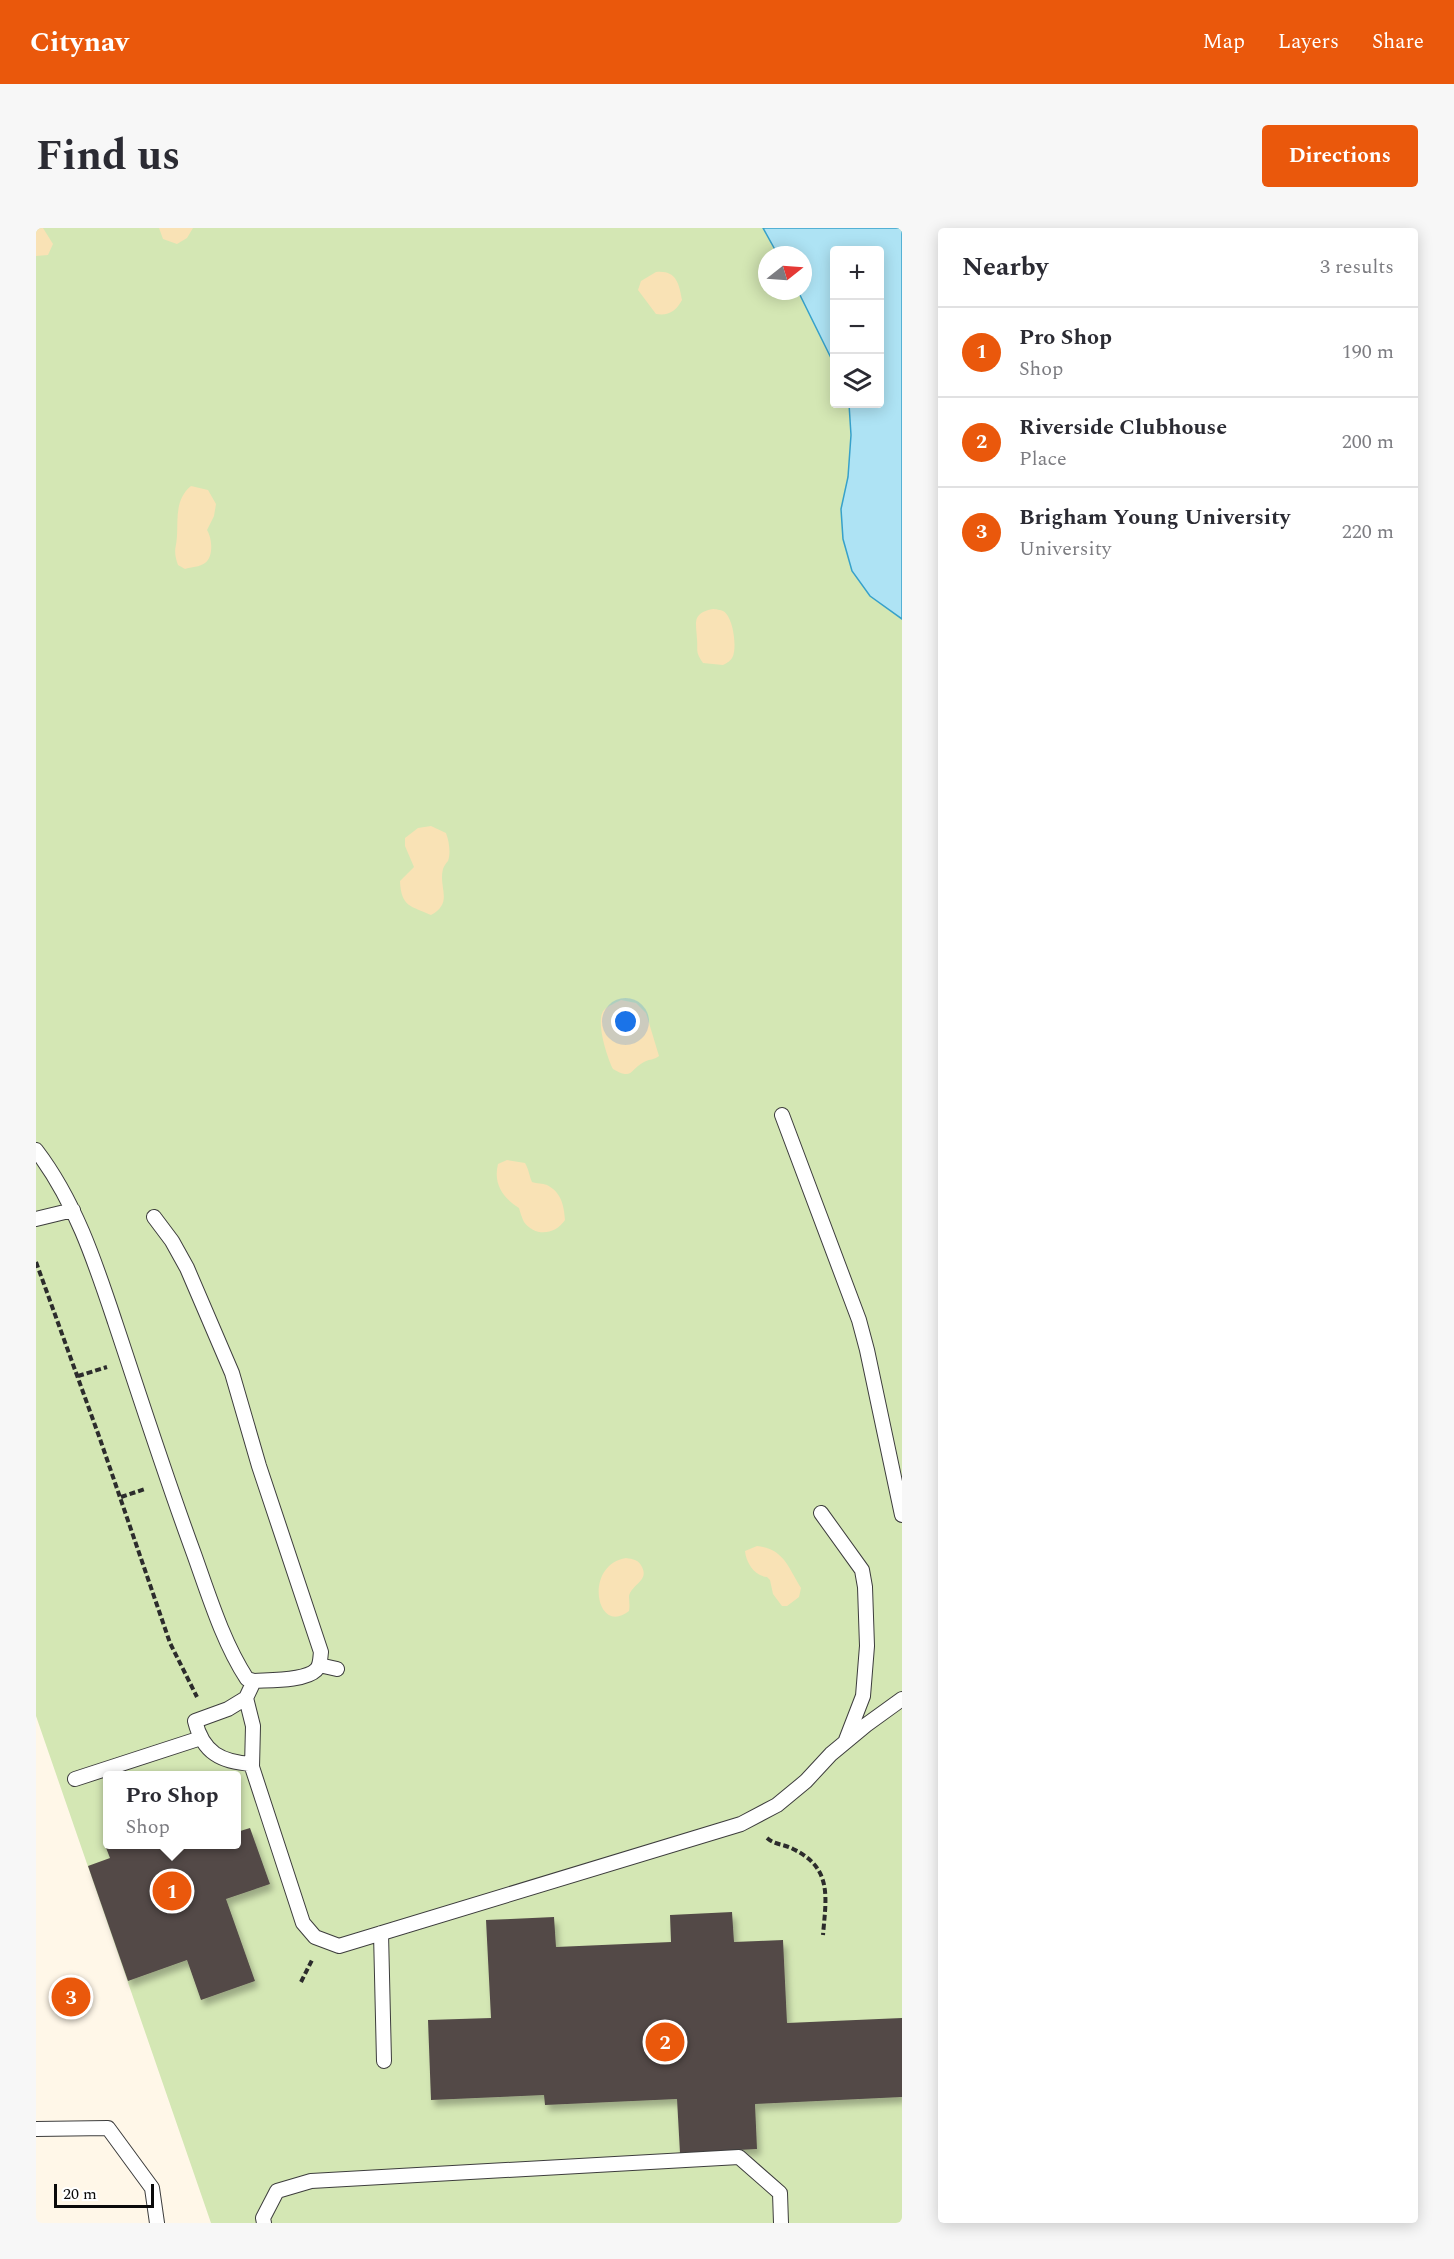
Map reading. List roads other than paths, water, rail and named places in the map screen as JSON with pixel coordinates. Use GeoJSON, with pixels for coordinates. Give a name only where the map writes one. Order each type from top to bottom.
{"type":"FeatureCollection","features":[{"type":"Feature","properties":{"kind":"lane"},"geometry":{"type":"LineString","coordinates":[[782,1115],[859,1320],[902,1515]]}},
{"type":"Feature","properties":{"kind":"lane"},"geometry":{"type":"LineString","coordinates":[[36,1150],[73,1210],[91,1252],[176,1504],[238,1666],[247,1679],[254,1682],[304,1676],[315,1671],[320,1665],[321,1652],[259,1467],[232,1373],[186,1268],[172,1241],[154,1217]]}},
{"type":"Feature","properties":{"kind":"lane"},"geometry":{"type":"LineString","coordinates":[[36,1219],[73,1210]]}},
{"type":"Feature","properties":{"kind":"lane"},"geometry":{"type":"LineString","coordinates":[[821,1513],[862,1570],[865,1587],[867,1646],[863,1696],[846,1742]]}},
{"type":"Feature","properties":{"kind":"lane"},"geometry":{"type":"LineString","coordinates":[[320,1665],[337,1669]]}},
{"type":"Feature","properties":{"kind":"lane"},"geometry":{"type":"LineString","coordinates":[[252,1764],[232,1762],[205,1745],[195,1721],[228,1709],[246,1698],[254,1682]]}},
{"type":"Feature","properties":{"kind":"lane"},"geometry":{"type":"LineString","coordinates":[[246,1698],[252,1726],[252,1764],[303,1923],[315,1937],[339,1946],[741,1824],[777,1805],[866,1725],[902,1700]]}},
{"type":"Feature","properties":{"kind":"lane"},"geometry":{"type":"LineString","coordinates":[[75,1779],[201,1738]]}},
{"type":"Feature","properties":{"kind":"lane"},"geometry":{"type":"LineString","coordinates":[[381,1934],[384,2061]]}},
{"type":"Feature","properties":{"kind":"lane"},"geometry":{"type":"LineString","coordinates":[[36,2129],[108,2128],[153,2188],[157,2223]]}},
{"type":"Feature","properties":{"kind":"lane"},"geometry":{"type":"LineString","coordinates":[[264,2223],[263,2218],[277,2191],[311,2181],[739,2157],[780,2193],[781,2223]]}},
{"type":"Feature","properties":{"kind":"water"},"geometry":{"type":"Polygon","coordinates":[[[763,228],[902,228],[902,619],[870,596],[852,571],[843,539],[841,509],[848,477],[851,435],[849,408],[884,408],[884,246],[830,246],[830,356],[802,300],[812,300],[812,246],[773,246],[763,228]]]}},
{"type":"Feature","properties":{"kind":"place","name":"Pro Shop"},"geometry":{"type":"Point","coordinates":[172,1891]}},
{"type":"Feature","properties":{"kind":"place","name":"Brigham Young University"},"geometry":{"type":"Point","coordinates":[71,1997]}},
{"type":"Feature","properties":{"kind":"place","name":"Riverside Clubhouse"},"geometry":{"type":"Point","coordinates":[665,2042]}}]}
